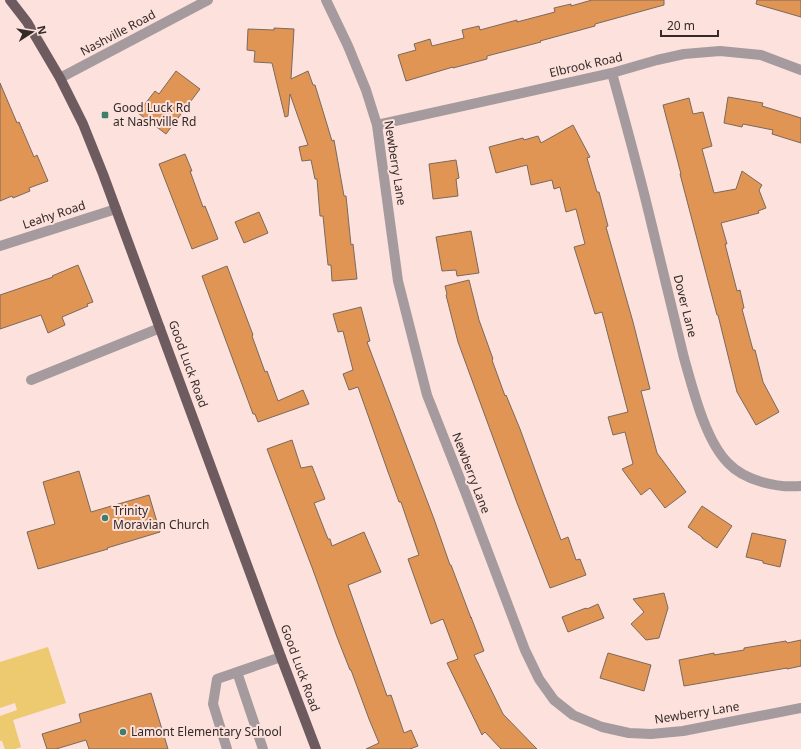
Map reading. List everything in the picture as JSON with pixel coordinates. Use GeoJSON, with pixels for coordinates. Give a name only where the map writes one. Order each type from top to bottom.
{"type":"FeatureCollection","features":[{"type":"Feature","properties":{"kind":"main road","name":"Good Luck Road"},"geometry":{"type":"LineString","coordinates":[[10,0],[27,22],[60,78],[83,124],[104,174],[316,749]]}},
{"type":"Feature","properties":{"kind":"street","name":"Nashville Road"},"geometry":{"type":"LineString","coordinates":[[60,78],[208,0]]}},
{"type":"Feature","properties":{"kind":"street","name":"Newberry Lane"},"geometry":{"type":"LineString","coordinates":[[326,0],[348,46],[366,90],[377,125],[398,281],[427,395],[525,650],[539,679],[554,700],[573,715],[602,727],[629,732],[651,734],[684,730],[801,708]]}},
{"type":"Feature","properties":{"kind":"street","name":"Elbrook Road"},"geometry":{"type":"LineString","coordinates":[[377,125],[612,73],[677,56],[720,51],[761,55],[801,70]]}},
{"type":"Feature","properties":{"kind":"street","name":"Dover Lane"},"geometry":{"type":"LineString","coordinates":[[612,73],[645,198],[678,336],[705,425],[721,455],[728,464],[738,472],[748,477],[774,485],[794,487],[801,486]]}},
{"type":"Feature","properties":{"kind":"street","name":"Leahy Road"},"geometry":{"type":"LineString","coordinates":[[0,246],[116,209]]}},
{"type":"Feature","properties":{"kind":"street"},"geometry":{"type":"LineString","coordinates":[[31,380],[160,328]]}},
{"type":"Feature","properties":{"kind":"street"},"geometry":{"type":"LineString","coordinates":[[227,749],[213,704],[217,679],[281,657]]}},
{"type":"Feature","properties":{"kind":"street"},"geometry":{"type":"LineString","coordinates":[[237,672],[263,749]]}},
{"type":"Feature","properties":{"kind":"shaded area"},"geometry":{"type":"Polygon","coordinates":[[[48,647],[66,703],[13,720],[21,747],[15,749],[5,749],[2,741],[0,741],[0,716],[17,710],[15,703],[0,708],[0,662],[48,647]]]}},
{"type":"Feature","properties":{"kind":"building"},"geometry":{"type":"Polygon","coordinates":[[[592,0],[664,0],[664,5],[595,24],[595,26],[540,41],[541,42],[487,56],[487,59],[406,81],[398,55],[416,50],[414,44],[430,39],[432,46],[464,38],[462,30],[479,26],[480,30],[517,20],[517,22],[555,12],[554,8],[571,4],[571,6],[592,0]]]}},
{"type":"Feature","properties":{"kind":"building"},"geometry":{"type":"Polygon","coordinates":[[[757,0],[801,0],[801,17],[756,4],[757,0]]]}},
{"type":"Feature","properties":{"kind":"building"},"geometry":{"type":"Polygon","coordinates":[[[274,28],[294,29],[291,79],[308,71],[313,85],[315,85],[332,141],[334,140],[344,196],[346,196],[351,245],[353,244],[357,279],[332,281],[331,265],[328,265],[323,216],[320,216],[317,179],[315,179],[311,160],[302,161],[299,147],[308,145],[290,94],[288,116],[285,117],[272,63],[254,62],[255,51],[247,50],[248,29],[274,30],[274,28]]]}},
{"type":"Feature","properties":{"kind":"building"},"geometry":{"type":"Polygon","coordinates":[[[176,71],[200,89],[166,134],[138,113],[155,91],[159,94],[176,71]]]}},
{"type":"Feature","properties":{"kind":"building"},"geometry":{"type":"Polygon","coordinates":[[[0,83],[17,123],[19,122],[34,157],[37,155],[48,181],[29,188],[30,191],[13,198],[12,196],[0,201],[0,83]]]}},
{"type":"Feature","properties":{"kind":"building"},"geometry":{"type":"Polygon","coordinates":[[[728,97],[763,103],[762,106],[801,118],[801,143],[772,134],[773,130],[743,124],[742,127],[724,123],[728,97]]]}},
{"type":"Feature","properties":{"kind":"building"},"geometry":{"type":"Polygon","coordinates":[[[689,98],[693,114],[703,112],[712,146],[702,149],[714,193],[736,189],[742,171],[762,185],[759,190],[766,208],[758,211],[759,213],[721,223],[737,291],[740,290],[744,308],[742,309],[753,350],[755,350],[763,382],[779,412],[756,425],[737,392],[663,105],[689,98]]]}},
{"type":"Feature","properties":{"kind":"building"},"geometry":{"type":"Polygon","coordinates":[[[573,125],[590,157],[587,158],[597,192],[599,192],[608,226],[606,227],[633,322],[650,389],[641,391],[657,453],[686,492],[665,508],[650,488],[641,495],[622,469],[633,464],[625,432],[613,435],[608,417],[628,412],[602,312],[595,314],[574,247],[585,244],[576,209],[566,212],[560,187],[554,189],[552,180],[531,185],[527,165],[496,173],[489,147],[523,138],[524,140],[538,136],[541,143],[573,125]]]}},
{"type":"Feature","properties":{"kind":"building"},"geometry":{"type":"Polygon","coordinates":[[[185,154],[203,207],[205,206],[218,239],[192,249],[159,164],[185,154]]]}},
{"type":"Feature","properties":{"kind":"building"},"geometry":{"type":"Polygon","coordinates":[[[456,160],[459,178],[456,179],[458,196],[433,199],[429,164],[456,160]]]}},
{"type":"Feature","properties":{"kind":"building"},"geometry":{"type":"Polygon","coordinates":[[[259,212],[268,233],[244,243],[235,222],[259,212]]]}},
{"type":"Feature","properties":{"kind":"building"},"geometry":{"type":"Polygon","coordinates":[[[471,231],[479,273],[457,276],[456,270],[442,271],[436,237],[471,231]]]}},
{"type":"Feature","properties":{"kind":"building"},"geometry":{"type":"Polygon","coordinates":[[[78,265],[93,302],[87,304],[88,306],[62,317],[65,325],[48,333],[41,315],[0,329],[0,295],[53,277],[52,276],[78,265]]]}},
{"type":"Feature","properties":{"kind":"building"},"geometry":{"type":"Polygon","coordinates":[[[227,266],[265,372],[267,371],[278,401],[303,390],[309,404],[258,422],[255,414],[253,414],[202,276],[227,266]]]}},
{"type":"Feature","properties":{"kind":"building"},"geometry":{"type":"Polygon","coordinates":[[[469,280],[479,320],[493,359],[492,360],[505,396],[506,395],[520,429],[561,540],[568,537],[576,560],[580,559],[586,575],[550,588],[458,342],[445,286],[469,280]]]}},
{"type":"Feature","properties":{"kind":"building"},"geometry":{"type":"Polygon","coordinates":[[[361,307],[370,341],[367,342],[450,565],[484,651],[474,655],[503,714],[537,749],[501,749],[485,732],[482,735],[447,663],[458,659],[443,619],[431,624],[408,559],[419,555],[401,502],[399,502],[358,387],[349,390],[343,374],[353,370],[343,331],[338,332],[333,314],[361,307]]]}},
{"type":"Feature","properties":{"kind":"building"},"geometry":{"type":"Polygon","coordinates":[[[292,440],[301,468],[312,466],[325,499],[314,503],[332,546],[364,532],[381,572],[348,585],[387,696],[391,695],[404,733],[411,730],[418,746],[410,749],[366,749],[379,743],[337,637],[267,449],[292,440]]]}},
{"type":"Feature","properties":{"kind":"building","name":"Trinity Moravian Church"},"geometry":{"type":"Polygon","coordinates":[[[79,471],[91,512],[149,495],[160,532],[38,569],[27,532],[55,524],[43,482],[79,471]]]}},
{"type":"Feature","properties":{"kind":"building"},"geometry":{"type":"Polygon","coordinates":[[[702,506],[732,526],[717,548],[688,527],[702,506]]]}},
{"type":"Feature","properties":{"kind":"building"},"geometry":{"type":"Polygon","coordinates":[[[752,533],[786,540],[780,567],[746,557],[752,533]]]}},
{"type":"Feature","properties":{"kind":"building"},"geometry":{"type":"Polygon","coordinates":[[[664,593],[668,608],[659,638],[646,640],[631,624],[644,612],[633,599],[664,593]]]}},
{"type":"Feature","properties":{"kind":"building"},"geometry":{"type":"Polygon","coordinates":[[[598,604],[604,618],[568,632],[562,617],[598,604]]]}},
{"type":"Feature","properties":{"kind":"building"},"geometry":{"type":"Polygon","coordinates":[[[801,640],[801,666],[684,686],[679,660],[714,653],[714,655],[744,650],[744,648],[786,641],[787,643],[801,640]]]}},
{"type":"Feature","properties":{"kind":"building"},"geometry":{"type":"Polygon","coordinates":[[[608,653],[651,665],[644,691],[600,678],[608,653]]]}},
{"type":"Feature","properties":{"kind":"building","name":"Lamont Elementary School"},"geometry":{"type":"Polygon","coordinates":[[[151,693],[168,749],[89,749],[86,740],[56,749],[47,749],[42,734],[81,722],[79,714],[151,693]]]}},
{"type":"Feature","properties":{"kind":"place","name":"Good Luck Rd at Nashville Rd"},"geometry":{"type":"Point","coordinates":[105,115]}},
{"type":"Feature","properties":{"kind":"place","name":"Trinity Moravian Church"},"geometry":{"type":"Point","coordinates":[105,518]}},
{"type":"Feature","properties":{"kind":"place","name":"Lamont Elementary School"},"geometry":{"type":"Point","coordinates":[123,732]}}]}
